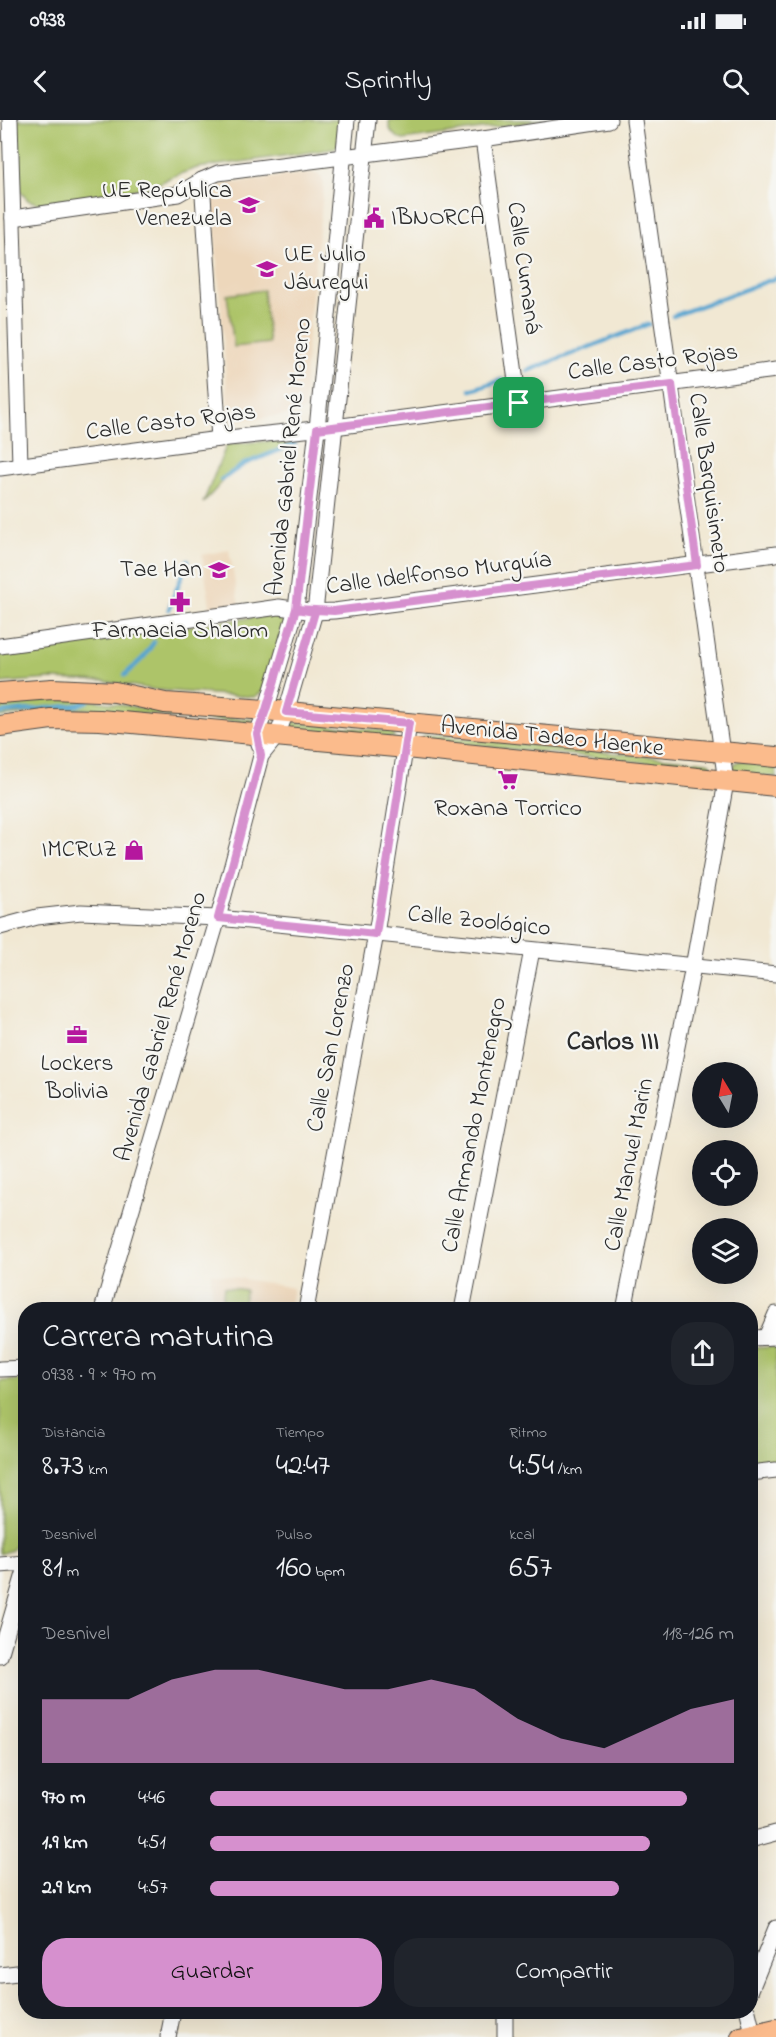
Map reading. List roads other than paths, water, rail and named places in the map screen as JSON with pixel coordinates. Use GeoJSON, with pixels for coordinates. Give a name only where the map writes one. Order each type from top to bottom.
{"type":"FeatureCollection","features":[{"type":"Feature","properties":{"kind":"main road","name":"Avenida Tadeo Haenke"},"geometry":{"type":"LineString","coordinates":[[0,693],[74,689],[116,692],[165,703],[266,710],[776,757]]}},
{"type":"Feature","properties":{"kind":"main road","name":"Avenida Tadeo Haenke"},"geometry":{"type":"LineString","coordinates":[[0,726],[51,719],[89,719],[406,748],[776,786]]}},
{"type":"Feature","properties":{"kind":"main road"},"geometry":{"type":"LineString","coordinates":[[750,2036],[776,2029]]}},
{"type":"Feature","properties":{"kind":"street","name":"Avenida Gabriel René Moreno"},"geometry":{"type":"LineString","coordinates":[[261,756],[257,734],[296,609],[317,429],[347,120]]}},
{"type":"Feature","properties":{"kind":"street","name":"Avenida Gabriel René Moreno"},"geometry":{"type":"LineString","coordinates":[[104,1302],[218,918],[261,756],[277,736],[286,712],[315,612],[368,120]]}},
{"type":"Feature","properties":{"kind":"street"},"geometry":{"type":"LineString","coordinates":[[13,218],[178,194],[218,173],[483,139],[609,120]]}},
{"type":"Feature","properties":{"kind":"street","name":"Calle Barquisimeto"},"geometry":{"type":"LineString","coordinates":[[634,120],[726,782]]}},
{"type":"Feature","properties":{"kind":"street"},"geometry":{"type":"LineString","coordinates":[[6,124],[13,218],[20,465]]}},
{"type":"Feature","properties":{"kind":"street","name":"Calle Cumaná"},"geometry":{"type":"LineString","coordinates":[[483,139],[519,403]]}},
{"type":"Feature","properties":{"kind":"street"},"geometry":{"type":"LineString","coordinates":[[202,180],[219,439]]}},
{"type":"Feature","properties":{"kind":"street","name":"Calle Casto Rojas"},"geometry":{"type":"LineString","coordinates":[[0,468],[776,370]]}},
{"type":"Feature","properties":{"kind":"street","name":"Calle Idelfonso Murguía"},"geometry":{"type":"LineString","coordinates":[[0,646],[279,608],[315,612],[334,611],[776,554]]}},
{"type":"Feature","properties":{"kind":"street","name":"Calle San Lorenzo"},"geometry":{"type":"LineString","coordinates":[[307,1302],[376,934],[409,723]]}},
{"type":"Feature","properties":{"kind":"street","name":"Calle Manuel Marin"},"geometry":{"type":"LineString","coordinates":[[626,1302],[693,967],[726,782]]}},
{"type":"Feature","properties":{"kind":"street","name":"Calle Zoológico"},"geometry":{"type":"LineString","coordinates":[[0,927],[37,917],[81,912],[218,918],[776,974]]}},
{"type":"Feature","properties":{"kind":"street","name":"Calle Armando Montenegro"},"geometry":{"type":"LineString","coordinates":[[464,1302],[532,950]]}},
{"type":"Feature","properties":{"kind":"street"},"geometry":{"type":"LineString","coordinates":[[771,1337],[776,1314]]}},
{"type":"Feature","properties":{"kind":"street"},"geometry":{"type":"LineString","coordinates":[[0,1369],[18,1368]]}},
{"type":"Feature","properties":{"kind":"street"},"geometry":{"type":"LineString","coordinates":[[758,1472],[776,1470]]}},
{"type":"Feature","properties":{"kind":"street"},"geometry":{"type":"LineString","coordinates":[[0,1565],[18,1565]]}},
{"type":"Feature","properties":{"kind":"street"},"geometry":{"type":"LineString","coordinates":[[0,1656],[18,1593]]}},
{"type":"Feature","properties":{"kind":"street"},"geometry":{"type":"LineString","coordinates":[[758,1838],[776,1833]]}},
{"type":"Feature","properties":{"kind":"street"},"geometry":{"type":"LineString","coordinates":[[758,1972],[776,1928]]}},
{"type":"Feature","properties":{"kind":"street"},"geometry":{"type":"LineString","coordinates":[[0,1975],[18,1973]]}},
{"type":"Feature","properties":{"kind":"street"},"geometry":{"type":"LineString","coordinates":[[168,2037],[172,2019]]}},
{"type":"Feature","properties":{"kind":"street"},"geometry":{"type":"LineString","coordinates":[[505,2019],[505,2037]]}},
{"type":"Feature","properties":{"kind":"street"},"geometry":{"type":"LineString","coordinates":[[749,2019],[750,2036]]}},
{"type":"Feature","properties":{"kind":"waterway"},"geometry":{"type":"LineString","coordinates":[[673,316],[776,278]]}},
{"type":"Feature","properties":{"kind":"waterway"},"geometry":{"type":"LineString","coordinates":[[527,371],[649,324]]}},
{"type":"Feature","properties":{"kind":"waterway"},"geometry":{"type":"LineString","coordinates":[[471,390],[502,380]]}},
{"type":"Feature","properties":{"kind":"waterway"},"geometry":{"type":"LineString","coordinates":[[221,480],[244,464],[295,444]]}},
{"type":"Feature","properties":{"kind":"waterway"},"geometry":{"type":"LineString","coordinates":[[169,609],[188,560]]}},
{"type":"Feature","properties":{"kind":"waterway"},"geometry":{"type":"LineString","coordinates":[[125,675],[144,657],[154,642]]}},
{"type":"Feature","properties":{"kind":"waterway"},"geometry":{"type":"LineString","coordinates":[[0,713],[78,705],[88,701]]}},
{"type":"Feature","properties":{"kind":"place","name":"UE República Venezuela"},"geometry":{"type":"Point","coordinates":[249,205]}},
{"type":"Feature","properties":{"kind":"place","name":"IBNORCA"},"geometry":{"type":"Point","coordinates":[374,218]}},
{"type":"Feature","properties":{"kind":"place","name":"UE Julio Jáuregui"},"geometry":{"type":"Point","coordinates":[267,269]}},
{"type":"Feature","properties":{"kind":"place","name":"Tae Han"},"geometry":{"type":"Point","coordinates":[219,570]}},
{"type":"Feature","properties":{"kind":"place","name":"Farmacia Shalom"},"geometry":{"type":"Point","coordinates":[180,602]}},
{"type":"Feature","properties":{"kind":"place","name":"Roxana Torrico"},"geometry":{"type":"Point","coordinates":[508,780]}},
{"type":"Feature","properties":{"kind":"place","name":"IMCRUZ"},"geometry":{"type":"Point","coordinates":[134,850]}},
{"type":"Feature","properties":{"kind":"place","name":"Lockers Bolivia"},"geometry":{"type":"Point","coordinates":[77,1035]}},
{"type":"Feature","properties":{"kind":"district","name":"Carlos III"},"geometry":{"type":"Point","coordinates":[613,1043]}}]}
